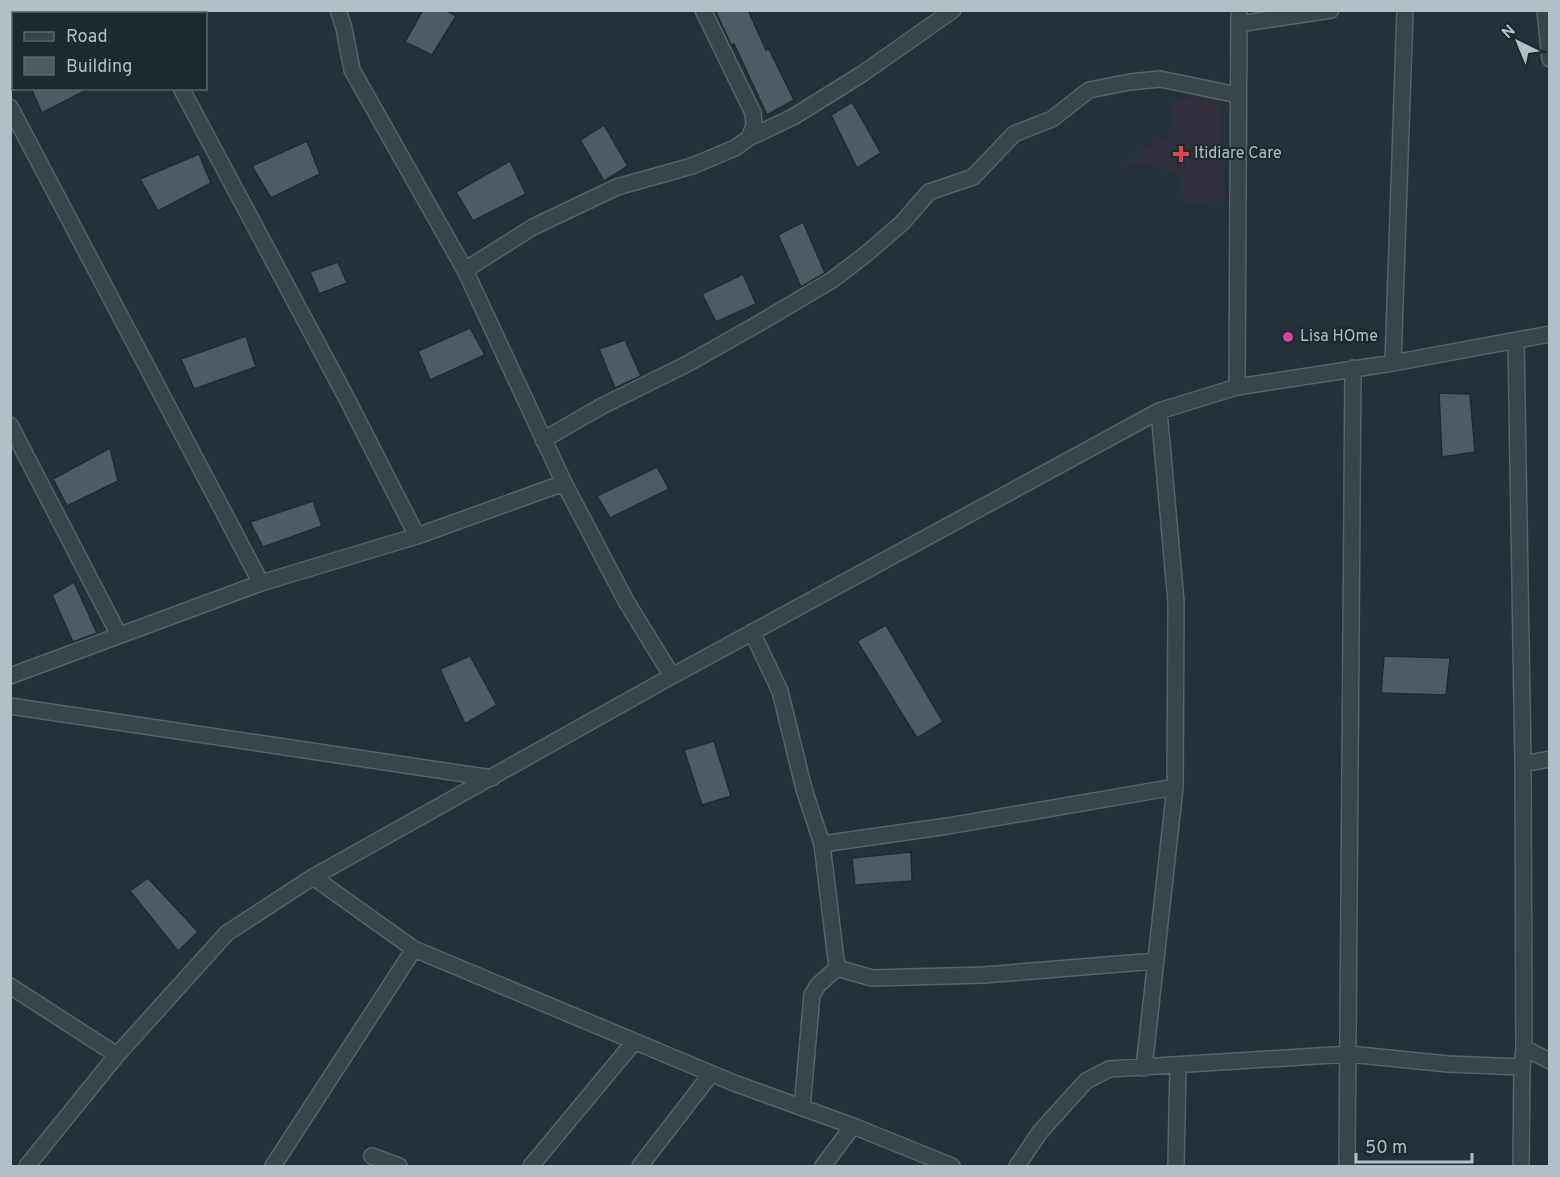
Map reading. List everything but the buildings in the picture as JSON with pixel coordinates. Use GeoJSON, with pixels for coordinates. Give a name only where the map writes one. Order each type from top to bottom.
{"type":"FeatureCollection","features":[{"type":"Feature","properties":{"kind":"street"},"geometry":{"type":"LineString","coordinates":[[338,10],[352,70],[465,270],[564,483],[626,601],[672,676]]}},
{"type":"Feature","properties":{"kind":"street"},"geometry":{"type":"LineString","coordinates":[[703,10],[753,114],[754,126],[749,138]]}},
{"type":"Feature","properties":{"kind":"street"},"geometry":{"type":"LineString","coordinates":[[465,270],[533,227],[616,187],[692,166],[735,148],[749,138],[767,131],[889,56],[953,10]]}},
{"type":"Feature","properties":{"kind":"street"},"geometry":{"type":"LineString","coordinates":[[1237,387],[1239,17],[1331,10]]}},
{"type":"Feature","properties":{"kind":"street"},"geometry":{"type":"LineString","coordinates":[[1393,363],[1405,10]]}},
{"type":"Feature","properties":{"kind":"street"},"geometry":{"type":"LineString","coordinates":[[1545,10],[1550,59]]}},
{"type":"Feature","properties":{"kind":"street"},"geometry":{"type":"LineString","coordinates":[[543,440],[602,406],[716,347],[832,280],[902,223],[929,192],[973,177],[1014,134],[1052,119],[1089,90],[1160,79],[1238,95]]}},
{"type":"Feature","properties":{"kind":"street"},"geometry":{"type":"LineString","coordinates":[[182,90],[346,397],[417,536]]}},
{"type":"Feature","properties":{"kind":"street"},"geometry":{"type":"LineString","coordinates":[[10,108],[261,583]]}},
{"type":"Feature","properties":{"kind":"street"},"geometry":{"type":"LineString","coordinates":[[27,1167],[117,1054],[227,933],[313,877],[752,632],[1160,411],[1237,387],[1393,363],[1550,334]]}},
{"type":"Feature","properties":{"kind":"street"},"geometry":{"type":"LineString","coordinates":[[1516,341],[1523,764],[1524,1048],[1521,1167]]}},
{"type":"Feature","properties":{"kind":"street"},"geometry":{"type":"LineString","coordinates":[[1347,1167],[1353,368]]}},
{"type":"Feature","properties":{"kind":"street"},"geometry":{"type":"LineString","coordinates":[[1144,1068],[1175,787],[1176,602],[1160,411]]}},
{"type":"Feature","properties":{"kind":"street"},"geometry":{"type":"LineString","coordinates":[[10,425],[119,635]]}},
{"type":"Feature","properties":{"kind":"street"},"geometry":{"type":"LineString","coordinates":[[10,676],[261,583],[417,536],[564,483]]}},
{"type":"Feature","properties":{"kind":"street"},"geometry":{"type":"LineString","coordinates":[[752,632],[780,691],[804,789],[822,844],[837,968]]}},
{"type":"Feature","properties":{"kind":"street"},"geometry":{"type":"LineString","coordinates":[[10,706],[492,778]]}},
{"type":"Feature","properties":{"kind":"street"},"geometry":{"type":"LineString","coordinates":[[1523,764],[1550,759]]}},
{"type":"Feature","properties":{"kind":"street"},"geometry":{"type":"LineString","coordinates":[[822,844],[948,826],[1175,787]]}},
{"type":"Feature","properties":{"kind":"street"},"geometry":{"type":"LineString","coordinates":[[313,877],[414,949],[711,1074],[853,1126],[952,1167]]}},
{"type":"Feature","properties":{"kind":"street"},"geometry":{"type":"LineString","coordinates":[[273,1167],[414,949]]}},
{"type":"Feature","properties":{"kind":"street"},"geometry":{"type":"LineString","coordinates":[[837,968],[872,978],[984,975],[1155,961]]}},
{"type":"Feature","properties":{"kind":"street"},"geometry":{"type":"LineString","coordinates":[[801,1108],[812,995],[818,985],[837,968]]}},
{"type":"Feature","properties":{"kind":"street"},"geometry":{"type":"LineString","coordinates":[[10,986],[117,1054]]}},
{"type":"Feature","properties":{"kind":"street"},"geometry":{"type":"LineString","coordinates":[[531,1167],[634,1042]]}},
{"type":"Feature","properties":{"kind":"street"},"geometry":{"type":"LineString","coordinates":[[1524,1048],[1550,1061]]}},
{"type":"Feature","properties":{"kind":"street"},"geometry":{"type":"LineString","coordinates":[[1017,1167],[1040,1132],[1086,1081],[1109,1069],[1349,1054],[1448,1064],[1522,1067]]}},
{"type":"Feature","properties":{"kind":"street"},"geometry":{"type":"LineString","coordinates":[[1176,1167],[1178,1066]]}},
{"type":"Feature","properties":{"kind":"street"},"geometry":{"type":"LineString","coordinates":[[640,1167],[711,1074]]}},
{"type":"Feature","properties":{"kind":"street"},"geometry":{"type":"LineString","coordinates":[[823,1167],[853,1126]]}},
{"type":"Feature","properties":{"kind":"street"},"geometry":{"type":"LineString","coordinates":[[372,1156],[399,1167]]}},
{"type":"Feature","properties":{"kind":"shaded area","name":"Itidiare Care"},"geometry":{"type":"Polygon","coordinates":[[[1219,93],[1225,201],[1185,204],[1180,174],[1154,166],[1126,163],[1152,145],[1175,135],[1172,100],[1219,93]]]}},
{"type":"Feature","properties":{"kind":"place","name":"Itidiare Care"},"geometry":{"type":"Point","coordinates":[1181,154]}},
{"type":"Feature","properties":{"kind":"place","name":"Lisa HOme"},"geometry":{"type":"Point","coordinates":[1288,337]}}]}
